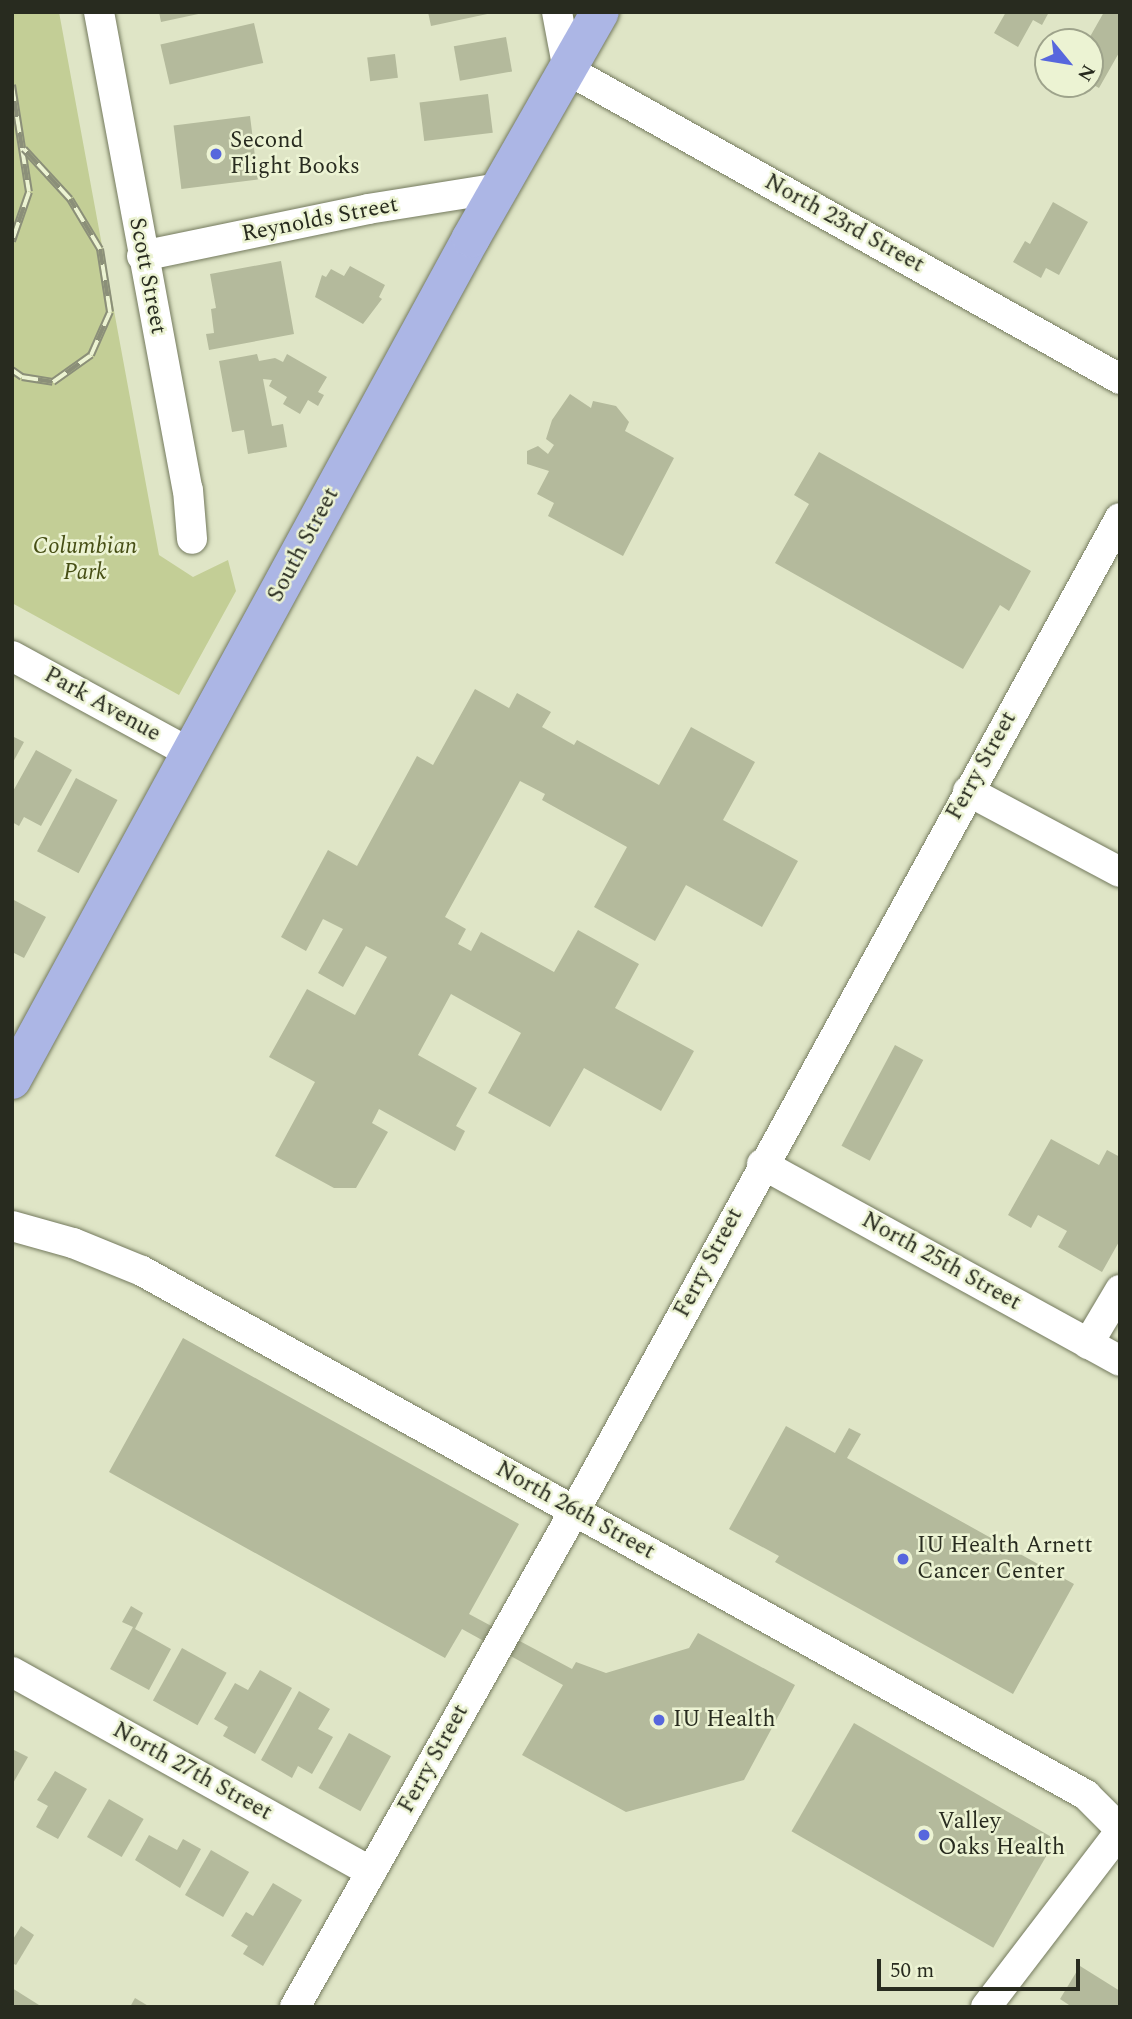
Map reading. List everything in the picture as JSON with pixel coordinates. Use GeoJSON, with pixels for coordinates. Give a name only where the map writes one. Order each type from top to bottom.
{"type":"FeatureCollection","features":[{"type":"Feature","properties":{"kind":"main road","name":"South Street"},"geometry":{"type":"LineString","coordinates":[[12,1080],[499,188],[600,12]]}},
{"type":"Feature","properties":{"kind":"street","name":"Scott Street"},"geometry":{"type":"LineString","coordinates":[[99,12],[142,256],[188,490],[192,539]]}},
{"type":"Feature","properties":{"kind":"street"},"geometry":{"type":"LineString","coordinates":[[557,12],[568,70]]}},
{"type":"Feature","properties":{"kind":"street","name":"North 23rd Street"},"geometry":{"type":"LineString","coordinates":[[568,70],[1120,379]]}},
{"type":"Feature","properties":{"kind":"street","name":"Reynolds Street"},"geometry":{"type":"LineString","coordinates":[[142,256],[368,209],[499,188]]}},
{"type":"Feature","properties":{"kind":"street","name":"Ferry Street"},"geometry":{"type":"LineString","coordinates":[[295,2007],[575,1510],[762,1164],[1120,518]]}},
{"type":"Feature","properties":{"kind":"street","name":"Park Avenue"},"geometry":{"type":"LineString","coordinates":[[12,656],[192,754]]}},
{"type":"Feature","properties":{"kind":"street"},"geometry":{"type":"LineString","coordinates":[[968,791],[1120,872]]}},
{"type":"Feature","properties":{"kind":"street","name":"North 25th Street"},"geometry":{"type":"LineString","coordinates":[[762,1164],[1120,1361]]}},
{"type":"Feature","properties":{"kind":"street","name":"North 26th Street"},"geometry":{"type":"LineString","coordinates":[[12,1226],[73,1242],[142,1271],[1086,1795],[1120,1830]]}},
{"type":"Feature","properties":{"kind":"street"},"geometry":{"type":"LineString","coordinates":[[1088,1344],[1120,1290]]}},
{"type":"Feature","properties":{"kind":"street","name":"North 27th Street"},"geometry":{"type":"LineString","coordinates":[[12,1672],[371,1872]]}},
{"type":"Feature","properties":{"kind":"street"},"geometry":{"type":"LineString","coordinates":[[986,2007],[1120,1830]]}},
{"type":"Feature","properties":{"kind":"green space","name":"Columbian Park"},"geometry":{"type":"Polygon","coordinates":[[[12,12],[59,12],[159,555],[193,577],[228,560],[236,591],[179,695],[12,603],[12,12]]]}},
{"type":"Feature","properties":{"kind":"building"},"geometry":{"type":"Polygon","coordinates":[[[159,12],[202,12],[203,13],[161,22],[159,12]]]}},
{"type":"Feature","properties":{"kind":"building"},"geometry":{"type":"Polygon","coordinates":[[[428,12],[492,12],[492,13],[431,26],[428,12]]]}},
{"type":"Feature","properties":{"kind":"building"},"geometry":{"type":"Polygon","coordinates":[[[1006,12],[1049,12],[1042,25],[1033,20],[1018,47],[994,33],[1006,12]]]}},
{"type":"Feature","properties":{"kind":"building"},"geometry":{"type":"Polygon","coordinates":[[[1104,12],[1120,12],[1120,51],[1104,79],[1104,28],[1095,28],[1104,12]]]}},
{"type":"Feature","properties":{"kind":"building"},"geometry":{"type":"Polygon","coordinates":[[[254,23],[263,63],[170,85],[160,45],[254,23]]]}},
{"type":"Feature","properties":{"kind":"building"},"geometry":{"type":"Polygon","coordinates":[[[506,37],[512,71],[460,81],[454,46],[506,37]]]}},
{"type":"Feature","properties":{"kind":"building"},"geometry":{"type":"Polygon","coordinates":[[[395,54],[398,78],[370,81],[367,57],[395,54]]]}},
{"type":"Feature","properties":{"kind":"building"},"geometry":{"type":"Polygon","coordinates":[[[488,94],[493,133],[424,141],[420,102],[488,94]]]}},
{"type":"Feature","properties":{"kind":"building","name":"Second Flight Books"},"geometry":{"type":"Polygon","coordinates":[[[250,116],[258,180],[181,189],[174,125],[250,116]]]}},
{"type":"Feature","properties":{"kind":"building"},"geometry":{"type":"Polygon","coordinates":[[[1053,202],[1088,222],[1059,275],[1046,268],[1041,278],[1013,262],[1025,241],[1030,244],[1053,202]]]}},
{"type":"Feature","properties":{"kind":"building"},"geometry":{"type":"Polygon","coordinates":[[[281,261],[294,334],[209,350],[206,334],[214,333],[211,309],[216,308],[210,274],[281,261]]]}},
{"type":"Feature","properties":{"kind":"building"},"geometry":{"type":"Polygon","coordinates":[[[350,266],[385,285],[379,297],[382,299],[363,324],[315,297],[322,275],[326,277],[331,269],[344,276],[350,266]]]}},
{"type":"Feature","properties":{"kind":"building"},"geometry":{"type":"Polygon","coordinates":[[[257,354],[259,361],[275,358],[283,362],[287,354],[327,377],[318,392],[324,395],[318,406],[308,400],[300,414],[283,404],[287,397],[269,386],[272,380],[263,379],[272,426],[283,424],[287,447],[248,454],[244,430],[232,432],[219,361],[257,354]]]}},
{"type":"Feature","properties":{"kind":"building"},"geometry":{"type":"Polygon","coordinates":[[[570,394],[591,408],[593,401],[616,406],[629,422],[625,431],[674,458],[623,556],[548,516],[554,503],[537,494],[549,471],[527,464],[527,451],[538,446],[548,454],[554,445],[546,439],[552,420],[570,394]]]}},
{"type":"Feature","properties":{"kind":"building"},"geometry":{"type":"Polygon","coordinates":[[[819,452],[1031,571],[1009,611],[1000,605],[963,669],[775,563],[809,504],[794,495],[819,452]]]}},
{"type":"Feature","properties":{"kind":"building"},"geometry":{"type":"Polygon","coordinates":[[[475,689],[509,708],[517,693],[551,712],[542,727],[574,745],[577,740],[659,785],[691,727],[755,762],[723,820],[798,861],[762,927],[686,885],[655,941],[594,907],[627,847],[542,800],[545,794],[520,781],[445,917],[466,929],[458,944],[471,951],[481,932],[554,972],[578,930],[639,964],[615,1008],[694,1051],[661,1111],[584,1068],[550,1127],[488,1093],[521,1033],[451,994],[418,1055],[477,1088],[456,1126],[465,1131],[455,1151],[379,1109],[372,1123],[388,1132],[356,1188],[334,1188],[275,1156],[315,1082],[269,1057],[307,989],[355,1015],[387,957],[366,946],[343,987],[318,973],[343,929],[323,919],[306,951],[281,937],[328,850],[357,866],[417,756],[433,765],[475,689]]]}},
{"type":"Feature","properties":{"kind":"building"},"geometry":{"type":"Polygon","coordinates":[[[12,736],[24,742],[12,764],[12,736]]]}},
{"type":"Feature","properties":{"kind":"building"},"geometry":{"type":"Polygon","coordinates":[[[36,750],[72,770],[41,826],[24,817],[19,826],[12,822],[12,793],[36,750]]]}},
{"type":"Feature","properties":{"kind":"building"},"geometry":{"type":"Polygon","coordinates":[[[76,778],[117,800],[79,873],[37,851],[76,778]]]}},
{"type":"Feature","properties":{"kind":"building"},"geometry":{"type":"Polygon","coordinates":[[[12,899],[46,917],[24,958],[12,952],[12,899]]]}},
{"type":"Feature","properties":{"kind":"building"},"geometry":{"type":"Polygon","coordinates":[[[895,1045],[923,1060],[870,1161],[841,1146],[895,1045]]]}},
{"type":"Feature","properties":{"kind":"building"},"geometry":{"type":"Polygon","coordinates":[[[1051,1139],[1099,1165],[1107,1150],[1120,1157],[1120,1240],[1102,1272],[1058,1247],[1067,1231],[1038,1215],[1031,1228],[1008,1215],[1051,1139]]]}},
{"type":"Feature","properties":{"kind":"building"},"geometry":{"type":"Polygon","coordinates":[[[183,1338],[519,1524],[469,1614],[572,1669],[576,1662],[606,1673],[689,1648],[698,1633],[795,1685],[744,1780],[626,1812],[522,1755],[563,1685],[462,1629],[445,1658],[109,1472],[183,1338]]]}},
{"type":"Feature","properties":{"kind":"building","name":"IU Health Arnett Cancer Center"},"geometry":{"type":"Polygon","coordinates":[[[786,1426],[835,1453],[849,1428],[861,1434],[847,1458],[1074,1584],[1013,1694],[775,1562],[779,1556],[729,1529],[786,1426]]]}},
{"type":"Feature","properties":{"kind":"building"},"geometry":{"type":"Polygon","coordinates":[[[131,1606],[143,1613],[135,1629],[171,1649],[149,1690],[110,1669],[133,1627],[122,1622],[131,1606]]]}},
{"type":"Feature","properties":{"kind":"building"},"geometry":{"type":"Polygon","coordinates":[[[182,1648],[227,1673],[198,1725],[153,1700],[182,1648]]]}},
{"type":"Feature","properties":{"kind":"building"},"geometry":{"type":"Polygon","coordinates":[[[260,1670],[292,1688],[255,1754],[223,1736],[228,1727],[214,1719],[235,1683],[248,1690],[260,1670]]]}},
{"type":"Feature","properties":{"kind":"building"},"geometry":{"type":"Polygon","coordinates":[[[299,1691],[330,1709],[318,1729],[333,1737],[312,1774],[298,1766],[292,1778],[261,1760],[299,1691]]]}},
{"type":"Feature","properties":{"kind":"building","name":"Valley Oaks Health"},"geometry":{"type":"Polygon","coordinates":[[[854,1723],[1056,1840],[993,1948],[792,1831],[854,1723]]]}},
{"type":"Feature","properties":{"kind":"building"},"geometry":{"type":"Polygon","coordinates":[[[349,1733],[391,1756],[360,1811],[318,1788],[349,1733]]]}},
{"type":"Feature","properties":{"kind":"building"},"geometry":{"type":"Polygon","coordinates":[[[12,1749],[28,1757],[12,1785],[12,1749]]]}},
{"type":"Feature","properties":{"kind":"building"},"geometry":{"type":"Polygon","coordinates":[[[55,1771],[87,1789],[58,1839],[36,1827],[48,1806],[37,1800],[55,1771]]]}},
{"type":"Feature","properties":{"kind":"building"},"geometry":{"type":"Polygon","coordinates":[[[109,1799],[144,1819],[122,1857],[87,1837],[109,1799]]]}},
{"type":"Feature","properties":{"kind":"building"},"geometry":{"type":"Polygon","coordinates":[[[149,1835],[177,1850],[183,1839],[201,1849],[180,1888],[135,1860],[149,1835]]]}},
{"type":"Feature","properties":{"kind":"building"},"geometry":{"type":"Polygon","coordinates":[[[211,1850],[249,1872],[223,1917],[185,1895],[211,1850]]]}},
{"type":"Feature","properties":{"kind":"building"},"geometry":{"type":"Polygon","coordinates":[[[273,1883],[302,1900],[263,1966],[243,1954],[248,1946],[231,1936],[246,1912],[253,1916],[273,1883]]]}},
{"type":"Feature","properties":{"kind":"building"},"geometry":{"type":"Polygon","coordinates":[[[21,1926],[34,1935],[16,1965],[12,1963],[12,1941],[21,1926]]]}},
{"type":"Feature","properties":{"kind":"building"},"geometry":{"type":"Polygon","coordinates":[[[1080,1966],[1120,1991],[1120,2007],[1072,2007],[1060,1999],[1080,1966]]]}},
{"type":"Feature","properties":{"kind":"building"},"geometry":{"type":"Polygon","coordinates":[[[12,1988],[39,2005],[38,2007],[12,2007],[12,1988]]]}},
{"type":"Feature","properties":{"kind":"building"},"geometry":{"type":"Polygon","coordinates":[[[135,1998],[150,2007],[130,2007],[135,1998]]]}},
{"type":"Feature","properties":{"kind":"railway"},"geometry":{"type":"LineString","coordinates":[[12,85],[29,192],[12,241]]}},
{"type":"Feature","properties":{"kind":"railway"},"geometry":{"type":"LineString","coordinates":[[12,370],[22,377],[53,382],[91,355],[110,312],[100,249],[70,199],[24,149]]}},
{"type":"Feature","properties":{"kind":"place","name":"Second Flight Books"},"geometry":{"type":"Point","coordinates":[216,154]}},
{"type":"Feature","properties":{"kind":"place","name":"IU Health Arnett Cancer Center"},"geometry":{"type":"Point","coordinates":[903,1559]}},
{"type":"Feature","properties":{"kind":"place","name":"IU Health"},"geometry":{"type":"Point","coordinates":[659,1720]}},
{"type":"Feature","properties":{"kind":"place","name":"Valley Oaks Health"},"geometry":{"type":"Point","coordinates":[924,1835]}}]}
